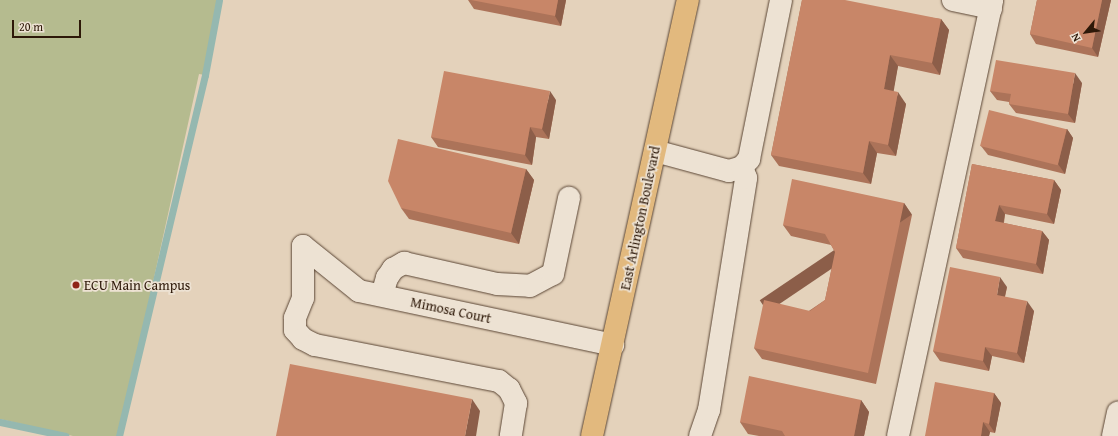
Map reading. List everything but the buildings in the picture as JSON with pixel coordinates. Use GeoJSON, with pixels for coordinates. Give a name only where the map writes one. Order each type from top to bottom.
{"type":"FeatureCollection","features":[{"type":"Feature","properties":{"kind":"main road","name":"East Arlington Boulevard"},"geometry":{"type":"LineString","coordinates":[[592,436],[688,0]]}},
{"type":"Feature","properties":{"kind":"street"},"geometry":{"type":"LineString","coordinates":[[655,151],[729,171],[742,167],[749,159],[781,0]]}},
{"type":"Feature","properties":{"kind":"street"},"geometry":{"type":"LineString","coordinates":[[898,436],[992,4],[953,0]]}},
{"type":"Feature","properties":{"kind":"street"},"geometry":{"type":"LineString","coordinates":[[700,436],[709,410],[746,178],[742,167]]}},
{"type":"Feature","properties":{"kind":"street"},"geometry":{"type":"LineString","coordinates":[[382,296],[387,278],[393,269],[404,263],[498,284],[530,286],[553,274],[569,198]]}},
{"type":"Feature","properties":{"kind":"street","name":"Mimosa Court"},"geometry":{"type":"LineString","coordinates":[[511,436],[516,403],[509,389],[499,381],[315,345],[303,339],[295,330],[295,318],[303,298],[303,246],[359,290],[613,345]]}},
{"type":"Feature","properties":{"kind":"street"},"geometry":{"type":"LineString","coordinates":[[497,320],[502,295],[498,284]]}},
{"type":"Feature","properties":{"kind":"street"},"geometry":{"type":"LineString","coordinates":[[1113,436],[1118,413]]}},
{"type":"Feature","properties":{"kind":"green space","name":"ECU Main Campus"},"geometry":{"type":"Polygon","coordinates":[[[0,0],[219,0],[205,75],[199,74],[119,436],[73,436],[0,419],[0,0]]]}},
{"type":"Feature","properties":{"kind":"waterway"},"geometry":{"type":"LineString","coordinates":[[119,436],[205,75],[219,0]]}},
{"type":"Feature","properties":{"kind":"waterway"},"geometry":{"type":"LineString","coordinates":[[0,422],[66,436]]}},
{"type":"Feature","properties":{"kind":"place","name":"ECU Main Campus"},"geometry":{"type":"Point","coordinates":[76,285]}}]}
